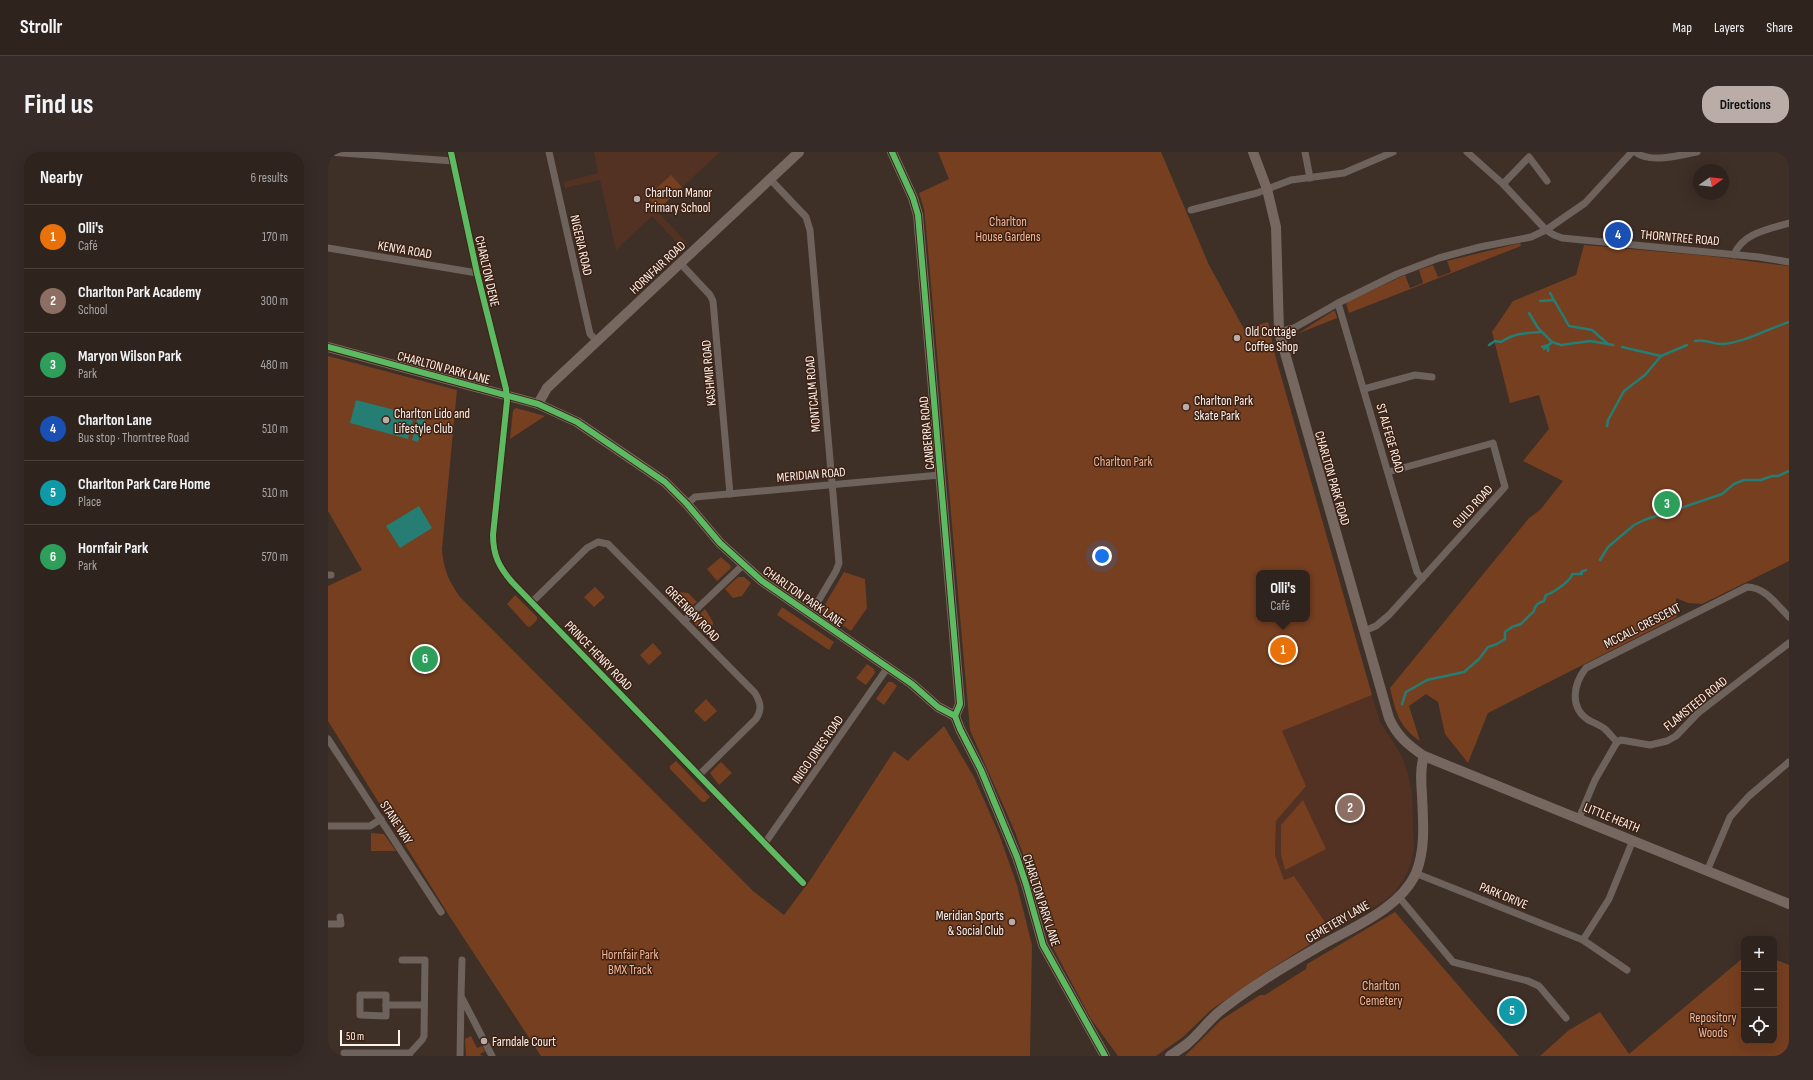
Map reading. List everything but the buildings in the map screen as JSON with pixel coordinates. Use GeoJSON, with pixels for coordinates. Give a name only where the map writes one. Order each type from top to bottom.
{"type":"FeatureCollection","features":[{"type":"Feature","properties":{"kind":"street"},"geometry":{"type":"LineString","coordinates":[[328,152],[453,161]]}},
{"type":"Feature","properties":{"kind":"street","name":"CHARLTON DENE"},"geometry":{"type":"LineString","coordinates":[[451,152],[477,273],[507,395]]}},
{"type":"Feature","properties":{"kind":"street","name":"NIGERIA ROAD"},"geometry":{"type":"LineString","coordinates":[[549,152],[590,334],[596,341]]}},
{"type":"Feature","properties":{"kind":"street","name":"HORNFAIR ROAD"},"geometry":{"type":"LineString","coordinates":[[538,404],[543,392],[547,388],[799,152]]}},
{"type":"Feature","properties":{"kind":"street","name":"CANBERRA ROAD"},"geometry":{"type":"LineString","coordinates":[[892,152],[913,198],[918,215],[960,704],[955,716]]}},
{"type":"Feature","properties":{"kind":"street","name":"CHARLTON PARK ROAD"},"geometry":{"type":"LineString","coordinates":[[1253,152],[1267,189],[1278,243],[1279,332],[1364,631],[1393,726],[1403,741],[1424,756]]}},
{"type":"Feature","properties":{"kind":"street"},"geometry":{"type":"LineString","coordinates":[[1305,152],[1310,178]]}},
{"type":"Feature","properties":{"kind":"street"},"geometry":{"type":"LineString","coordinates":[[1192,210],[1267,189],[1291,180],[1344,173],[1393,152]]}},
{"type":"Feature","properties":{"kind":"street"},"geometry":{"type":"LineString","coordinates":[[1467,152],[1503,184],[1546,230]]}},
{"type":"Feature","properties":{"kind":"street"},"geometry":{"type":"LineString","coordinates":[[1279,332],[1294,328],[1338,302],[1397,274],[1439,258],[1480,247],[1531,237],[1546,230],[1585,203],[1632,152]]}},
{"type":"Feature","properties":{"kind":"street"},"geometry":{"type":"LineString","coordinates":[[1635,152],[1643,157],[1653,158],[1697,152]]}},
{"type":"Feature","properties":{"kind":"street"},"geometry":{"type":"LineString","coordinates":[[1503,184],[1529,157],[1547,181]]}},
{"type":"Feature","properties":{"kind":"street","name":"MONTCALM ROAD"},"geometry":{"type":"LineString","coordinates":[[770,179],[801,211],[809,223],[839,563],[836,571],[810,615]]}},
{"type":"Feature","properties":{"kind":"street"},"geometry":{"type":"LineString","coordinates":[[1734,254],[1736,248],[1752,235],[1789,223]]}},
{"type":"Feature","properties":{"kind":"street","name":"THORNTREE ROAD"},"geometry":{"type":"LineString","coordinates":[[1546,230],[1562,238],[1734,254],[1789,262]]}},
{"type":"Feature","properties":{"kind":"street","name":"KENYA ROAD"},"geometry":{"type":"LineString","coordinates":[[328,248],[477,273]]}},
{"type":"Feature","properties":{"kind":"street","name":"KASHMIR ROAD"},"geometry":{"type":"LineString","coordinates":[[680,264],[710,295],[713,301],[730,494]]}},
{"type":"Feature","properties":{"kind":"street","name":"ST ALFEGE ROAD"},"geometry":{"type":"LineString","coordinates":[[1338,302],[1417,572],[1422,579]]}},
{"type":"Feature","properties":{"kind":"street","name":"CHARLTON PARK LANE"},"geometry":{"type":"LineString","coordinates":[[328,347],[538,404],[558,412],[596,434],[665,482],[687,504],[720,543],[762,581],[912,684],[938,707],[955,716],[981,770],[1014,850],[1026,884],[1043,945],[1105,1056]]}},
{"type":"Feature","properties":{"kind":"street"},"geometry":{"type":"LineString","coordinates":[[1364,390],[1415,375],[1432,377]]}},
{"type":"Feature","properties":{"kind":"street","name":"PRINCE HENRY ROAD"},"geometry":{"type":"LineString","coordinates":[[507,395],[493,544],[497,562],[502,571],[803,883]]}},
{"type":"Feature","properties":{"kind":"street","name":"GUILD ROAD"},"geometry":{"type":"LineString","coordinates":[[1364,631],[1381,623],[1505,487],[1493,443],[1388,472]]}},
{"type":"Feature","properties":{"kind":"street","name":"MERIDIAN ROAD"},"geometry":{"type":"LineString","coordinates":[[687,504],[694,497],[940,475]]}},
{"type":"Feature","properties":{"kind":"street","name":"GREENBAY ROAD"},"geometry":{"type":"LineString","coordinates":[[532,602],[587,548],[592,544],[603,542],[613,547],[755,693],[761,707],[756,719],[699,775]]}},
{"type":"Feature","properties":{"kind":"street"},"geometry":{"type":"LineString","coordinates":[[684,621],[743,565]]}},
{"type":"Feature","properties":{"kind":"street","name":"MCCALL CRESCENT"},"geometry":{"type":"LineString","coordinates":[[1617,742],[1605,729],[1586,718],[1580,712],[1576,703],[1576,687],[1578,680],[1586,668],[1747,587],[1753,587],[1764,593],[1789,617]]}},
{"type":"Feature","properties":{"kind":"street","name":"FLAMSTEED ROAD"},"geometry":{"type":"LineString","coordinates":[[1617,742],[1621,740],[1650,745],[1667,741],[1676,736],[1698,713],[1789,644]]}},
{"type":"Feature","properties":{"kind":"street","name":"INIGO JONES ROAD"},"geometry":{"type":"LineString","coordinates":[[765,843],[888,668]]}},
{"type":"Feature","properties":{"kind":"street"},"geometry":{"type":"LineString","coordinates":[[1579,818],[1595,780],[1617,742]]}},
{"type":"Feature","properties":{"kind":"street","name":"STANE WAY"},"geometry":{"type":"LineString","coordinates":[[329,743],[381,819],[441,912]]}},
{"type":"Feature","properties":{"kind":"street","name":"LITTLE HEATH"},"geometry":{"type":"LineString","coordinates":[[1424,756],[1789,904]]}},
{"type":"Feature","properties":{"kind":"street","name":"CEMETERY LANE"},"geometry":{"type":"LineString","coordinates":[[1170,1056],[1187,1044],[1219,1012],[1253,988],[1382,910],[1399,897],[1409,885],[1415,873],[1423,843],[1422,785],[1424,756]]}},
{"type":"Feature","properties":{"kind":"street"},"geometry":{"type":"LineString","coordinates":[[1707,871],[1730,817],[1749,796],[1789,762]]}},
{"type":"Feature","properties":{"kind":"street"},"geometry":{"type":"LineString","coordinates":[[328,826],[370,826],[381,819]]}},
{"type":"Feature","properties":{"kind":"street"},"geometry":{"type":"LineString","coordinates":[[1583,940],[1609,899],[1633,840]]}},
{"type":"Feature","properties":{"kind":"street","name":"PARK DRIVE"},"geometry":{"type":"LineString","coordinates":[[1415,873],[1583,940],[1627,970]]}},
{"type":"Feature","properties":{"kind":"street"},"geometry":{"type":"LineString","coordinates":[[1399,897],[1453,962],[1528,981],[1538,986],[1566,1018]]}},
{"type":"Feature","properties":{"kind":"street"},"geometry":{"type":"LineString","coordinates":[[328,924],[341,924],[340,916]]}},
{"type":"Feature","properties":{"kind":"street"},"geometry":{"type":"LineString","coordinates":[[344,1053],[354,1055],[412,1054],[424,1036],[425,960],[402,960]]}},
{"type":"Feature","properties":{"kind":"street"},"geometry":{"type":"LineString","coordinates":[[460,1056],[462,960]]}},
{"type":"Feature","properties":{"kind":"street"},"geometry":{"type":"LineString","coordinates":[[360,995],[386,995],[386,1005],[386,1016],[360,1015],[360,995]]}},
{"type":"Feature","properties":{"kind":"street"},"geometry":{"type":"LineString","coordinates":[[461,996],[492,1056]]}},
{"type":"Feature","properties":{"kind":"street"},"geometry":{"type":"LineString","coordinates":[[386,1005],[424,1005]]}},
{"type":"Feature","properties":{"kind":"street","name":"CHARLTON PARK LANE"},"geometry":{"type":"LineString","coordinates":[[1097,1041],[1111,1056]]}},
{"type":"Feature","properties":{"kind":"shaded area","name":"Charlton Manor Primary School"},"geometry":{"type":"Polygon","coordinates":[[[594,152],[720,152],[657,211],[687,243],[682,248],[652,216],[616,250],[600,180],[565,188],[563,182],[598,173],[594,152]]]}},
{"type":"Feature","properties":{"kind":"shaded area"},"geometry":{"type":"Polygon","coordinates":[[[1372,695],[1380,722],[1402,756],[1408,774],[1412,794],[1414,849],[1411,863],[1406,875],[1395,892],[1383,902],[1331,931],[1294,876],[1284,880],[1275,855],[1276,821],[1306,786],[1282,731],[1372,695]]]}},
{"type":"Feature","properties":{"kind":"green space","name":"Charlton Park"},"geometry":{"type":"Polygon","coordinates":[[[938,152],[1161,152],[1209,265],[1244,329],[1268,322],[1275,355],[1372,695],[1282,731],[1306,786],[1276,821],[1275,855],[1284,880],[1294,876],[1331,931],[1263,974],[1211,1010],[1183,1037],[1156,1056],[1118,1056],[1091,1019],[1051,944],[1036,890],[1015,832],[970,730],[926,228],[924,209],[919,193],[949,179],[938,152]]]}},
{"type":"Feature","properties":{"kind":"green space"},"geometry":{"type":"Polygon","coordinates":[[[671,175],[682,187],[659,209],[647,197],[671,175]]]}},
{"type":"Feature","properties":{"kind":"green space"},"geometry":{"type":"Polygon","coordinates":[[[1520,243],[1521,246],[1349,313],[1346,303],[1405,275],[1410,288],[1423,283],[1419,270],[1433,265],[1438,277],[1451,272],[1447,261],[1520,243]]]}},
{"type":"Feature","properties":{"kind":"green space"},"geometry":{"type":"Polygon","coordinates":[[[1584,245],[1709,256],[1789,266],[1789,561],[1702,604],[1688,603],[1676,598],[1677,617],[1488,713],[1468,763],[1445,734],[1438,702],[1426,694],[1409,706],[1420,741],[1402,724],[1396,711],[1390,688],[1529,518],[1540,510],[1563,481],[1523,461],[1549,429],[1539,395],[1510,403],[1492,332],[1513,301],[1576,275],[1584,245]]]}},
{"type":"Feature","properties":{"kind":"green space"},"geometry":{"type":"Polygon","coordinates":[[[1335,311],[1337,318],[1297,334],[1335,311]]]}},
{"type":"Feature","properties":{"kind":"green space","name":"Hornfair Park BMX Track"},"geometry":{"type":"Polygon","coordinates":[[[328,356],[457,390],[442,549],[445,569],[456,591],[460,597],[753,891],[784,915],[811,879],[894,751],[908,761],[944,726],[974,777],[999,834],[1017,885],[1032,945],[1030,1056],[541,1056],[450,917],[328,721],[328,586],[362,570],[328,511],[328,356]]]}},
{"type":"Feature","properties":{"kind":"green space"},"geometry":{"type":"Polygon","coordinates":[[[516,408],[545,416],[510,439],[513,410],[516,408]]]}},
{"type":"Feature","properties":{"kind":"green space"},"geometry":{"type":"Polygon","coordinates":[[[721,557],[730,565],[731,568],[717,581],[707,569],[721,557]]]}},
{"type":"Feature","properties":{"kind":"green space"},"geometry":{"type":"Polygon","coordinates":[[[844,572],[865,579],[867,608],[851,631],[821,611],[844,572]]]}},
{"type":"Feature","properties":{"kind":"green space"},"geometry":{"type":"Polygon","coordinates":[[[738,577],[744,577],[751,583],[742,596],[733,598],[725,589],[738,577]]]}},
{"type":"Feature","properties":{"kind":"green space"},"geometry":{"type":"Polygon","coordinates":[[[595,587],[605,597],[594,607],[584,597],[595,587]]]}},
{"type":"Feature","properties":{"kind":"green space"},"geometry":{"type":"Polygon","coordinates":[[[681,592],[688,593],[697,602],[685,611],[672,600],[681,592]]]}},
{"type":"Feature","properties":{"kind":"green space"},"geometry":{"type":"Polygon","coordinates":[[[515,595],[537,617],[537,620],[530,627],[527,626],[507,604],[515,595]]]}},
{"type":"Feature","properties":{"kind":"green space"},"geometry":{"type":"Polygon","coordinates":[[[782,607],[834,642],[829,650],[777,615],[782,607]]]}},
{"type":"Feature","properties":{"kind":"green space"},"geometry":{"type":"Polygon","coordinates":[[[705,609],[713,622],[713,625],[705,634],[695,624],[695,619],[705,609]]]}},
{"type":"Feature","properties":{"kind":"green space"},"geometry":{"type":"Polygon","coordinates":[[[653,643],[662,653],[649,665],[640,655],[653,643]]]}},
{"type":"Feature","properties":{"kind":"green space"},"geometry":{"type":"Polygon","coordinates":[[[867,664],[874,669],[875,673],[866,685],[856,678],[867,664]]]}},
{"type":"Feature","properties":{"kind":"green space"},"geometry":{"type":"Polygon","coordinates":[[[888,682],[892,682],[897,686],[884,705],[876,699],[888,682]]]}},
{"type":"Feature","properties":{"kind":"green space"},"geometry":{"type":"Polygon","coordinates":[[[706,699],[717,711],[705,722],[694,711],[706,699]]]}},
{"type":"Feature","properties":{"kind":"green space"},"geometry":{"type":"Polygon","coordinates":[[[676,761],[710,797],[705,802],[702,802],[670,769],[670,766],[676,761]]]}},
{"type":"Feature","properties":{"kind":"green space"},"geometry":{"type":"Polygon","coordinates":[[[721,762],[732,773],[719,785],[710,773],[721,762]]]}},
{"type":"Feature","properties":{"kind":"green space"},"geometry":{"type":"Polygon","coordinates":[[[1303,800],[1326,849],[1285,870],[1281,854],[1281,825],[1303,800]]]}},
{"type":"Feature","properties":{"kind":"green space"},"geometry":{"type":"Polygon","coordinates":[[[371,833],[384,834],[396,851],[371,851],[371,833]]]}},
{"type":"Feature","properties":{"kind":"green space","name":"Charlton Cemetery"},"geometry":{"type":"Polygon","coordinates":[[[1395,912],[1519,1056],[1185,1056],[1221,1020],[1260,995],[1265,995],[1306,969],[1307,964],[1395,912]]]}},
{"type":"Feature","properties":{"kind":"green space","name":"Repository Woods"},"geometry":{"type":"Polygon","coordinates":[[[1741,960],[1741,1044],[1777,1044],[1777,960],[1789,965],[1789,1056],[1540,1056],[1569,1030],[1600,1012],[1629,1054],[1741,960]]]}},
{"type":"Feature","properties":{"kind":"green space"},"geometry":{"type":"Polygon","coordinates":[[[471,1036],[477,1048],[482,1046],[485,1051],[480,1054],[482,1056],[466,1056],[465,1039],[471,1036]]]}},
{"type":"Feature","properties":{"kind":"water"},"geometry":{"type":"Polygon","coordinates":[[[356,400],[414,415],[408,439],[350,423],[356,400]]]}},
{"type":"Feature","properties":{"kind":"water"},"geometry":{"type":"Polygon","coordinates":[[[418,416],[425,418],[418,442],[412,440],[418,416]]]}},
{"type":"Feature","properties":{"kind":"water"},"geometry":{"type":"Polygon","coordinates":[[[419,506],[432,528],[400,548],[386,526],[419,506]]]}},
{"type":"Feature","properties":{"kind":"waterway"},"geometry":{"type":"LineString","coordinates":[[1550,293],[1554,300]]}},
{"type":"Feature","properties":{"kind":"waterway"},"geometry":{"type":"LineString","coordinates":[[1540,301],[1554,300],[1569,326],[1592,330],[1608,344],[1613,345]]}},
{"type":"Feature","properties":{"kind":"waterway"},"geometry":{"type":"LineString","coordinates":[[1529,313],[1538,328],[1552,342],[1561,345],[1590,341],[1608,344]]}},
{"type":"Feature","properties":{"kind":"waterway"},"geometry":{"type":"LineString","coordinates":[[1695,341],[1702,340],[1719,344],[1732,343],[1789,322]]}},
{"type":"Feature","properties":{"kind":"waterway"},"geometry":{"type":"LineString","coordinates":[[1489,345],[1495,341],[1501,342],[1516,335],[1541,332]]}},
{"type":"Feature","properties":{"kind":"waterway"},"geometry":{"type":"LineString","coordinates":[[1544,349],[1552,342]]}},
{"type":"Feature","properties":{"kind":"waterway"},"geometry":{"type":"LineString","coordinates":[[1542,347],[1548,345],[1548,351]]}},
{"type":"Feature","properties":{"kind":"waterway"},"geometry":{"type":"LineString","coordinates":[[1622,347],[1661,356],[1687,345]]}},
{"type":"Feature","properties":{"kind":"waterway"},"geometry":{"type":"LineString","coordinates":[[1607,426],[1608,420],[1624,391],[1645,375],[1661,356]]}},
{"type":"Feature","properties":{"kind":"waterway"},"geometry":{"type":"LineString","coordinates":[[1600,560],[1608,547],[1634,525],[1644,520],[1665,513],[1667,510],[1678,509],[1722,494],[1734,484],[1744,480],[1761,480],[1772,476],[1778,476],[1789,471]]}},
{"type":"Feature","properties":{"kind":"waterway"},"geometry":{"type":"LineString","coordinates":[[1402,704],[1406,692],[1427,680],[1464,672],[1479,659],[1488,647],[1505,639],[1505,632],[1512,627],[1521,624],[1534,611],[1537,604],[1544,601],[1546,595],[1562,586],[1569,580],[1572,574],[1582,574],[1581,572],[1586,570]]}},
{"type":"Feature","properties":{"kind":"cycle path"},"geometry":{"type":"LineString","coordinates":[[451,152],[477,273],[506,389],[507,401],[493,535],[494,549],[498,560],[512,582],[803,883]]}},
{"type":"Feature","properties":{"kind":"cycle path"},"geometry":{"type":"LineString","coordinates":[[892,152],[913,198],[918,215],[960,704],[955,716]]}},
{"type":"Feature","properties":{"kind":"cycle path"},"geometry":{"type":"LineString","coordinates":[[328,347],[538,404],[577,422],[665,482],[687,504],[720,543],[762,581],[912,684],[938,707],[955,716],[981,770],[1017,857],[1043,945],[1105,1056]]}},
{"type":"Feature","properties":{"kind":"place","name":"Charlton Manor Primary School"},"geometry":{"type":"Point","coordinates":[637,199]}},
{"type":"Feature","properties":{"kind":"place","name":"Charlton Lane"},"geometry":{"type":"Point","coordinates":[1618,235]}},
{"type":"Feature","properties":{"kind":"place","name":"Old Cottage Coffee Shop"},"geometry":{"type":"Point","coordinates":[1237,338]}},
{"type":"Feature","properties":{"kind":"place","name":"Charlton Park Skate Park"},"geometry":{"type":"Point","coordinates":[1186,407]}},
{"type":"Feature","properties":{"kind":"place","name":"Charlton Lido and Lifestyle Club"},"geometry":{"type":"Point","coordinates":[386,420]}},
{"type":"Feature","properties":{"kind":"place","name":"Maryon Wilson Park"},"geometry":{"type":"Point","coordinates":[1667,504]}},
{"type":"Feature","properties":{"kind":"place","name":"Olli's"},"geometry":{"type":"Point","coordinates":[1283,650]}},
{"type":"Feature","properties":{"kind":"place","name":"Hornfair Park"},"geometry":{"type":"Point","coordinates":[425,659]}},
{"type":"Feature","properties":{"kind":"place","name":"Charlton Park Academy"},"geometry":{"type":"Point","coordinates":[1350,808]}},
{"type":"Feature","properties":{"kind":"place","name":"Meridian Sports & Social Club"},"geometry":{"type":"Point","coordinates":[1012,922]}},
{"type":"Feature","properties":{"kind":"place","name":"Charlton Park Care Home"},"geometry":{"type":"Point","coordinates":[1512,1011]}},
{"type":"Feature","properties":{"kind":"place","name":"Farndale Court"},"geometry":{"type":"Point","coordinates":[484,1041]}},
{"type":"Feature","properties":{"kind":"park label","name":"Charlton House Gardens"},"geometry":{"type":"Point","coordinates":[1008,228]}}]}
